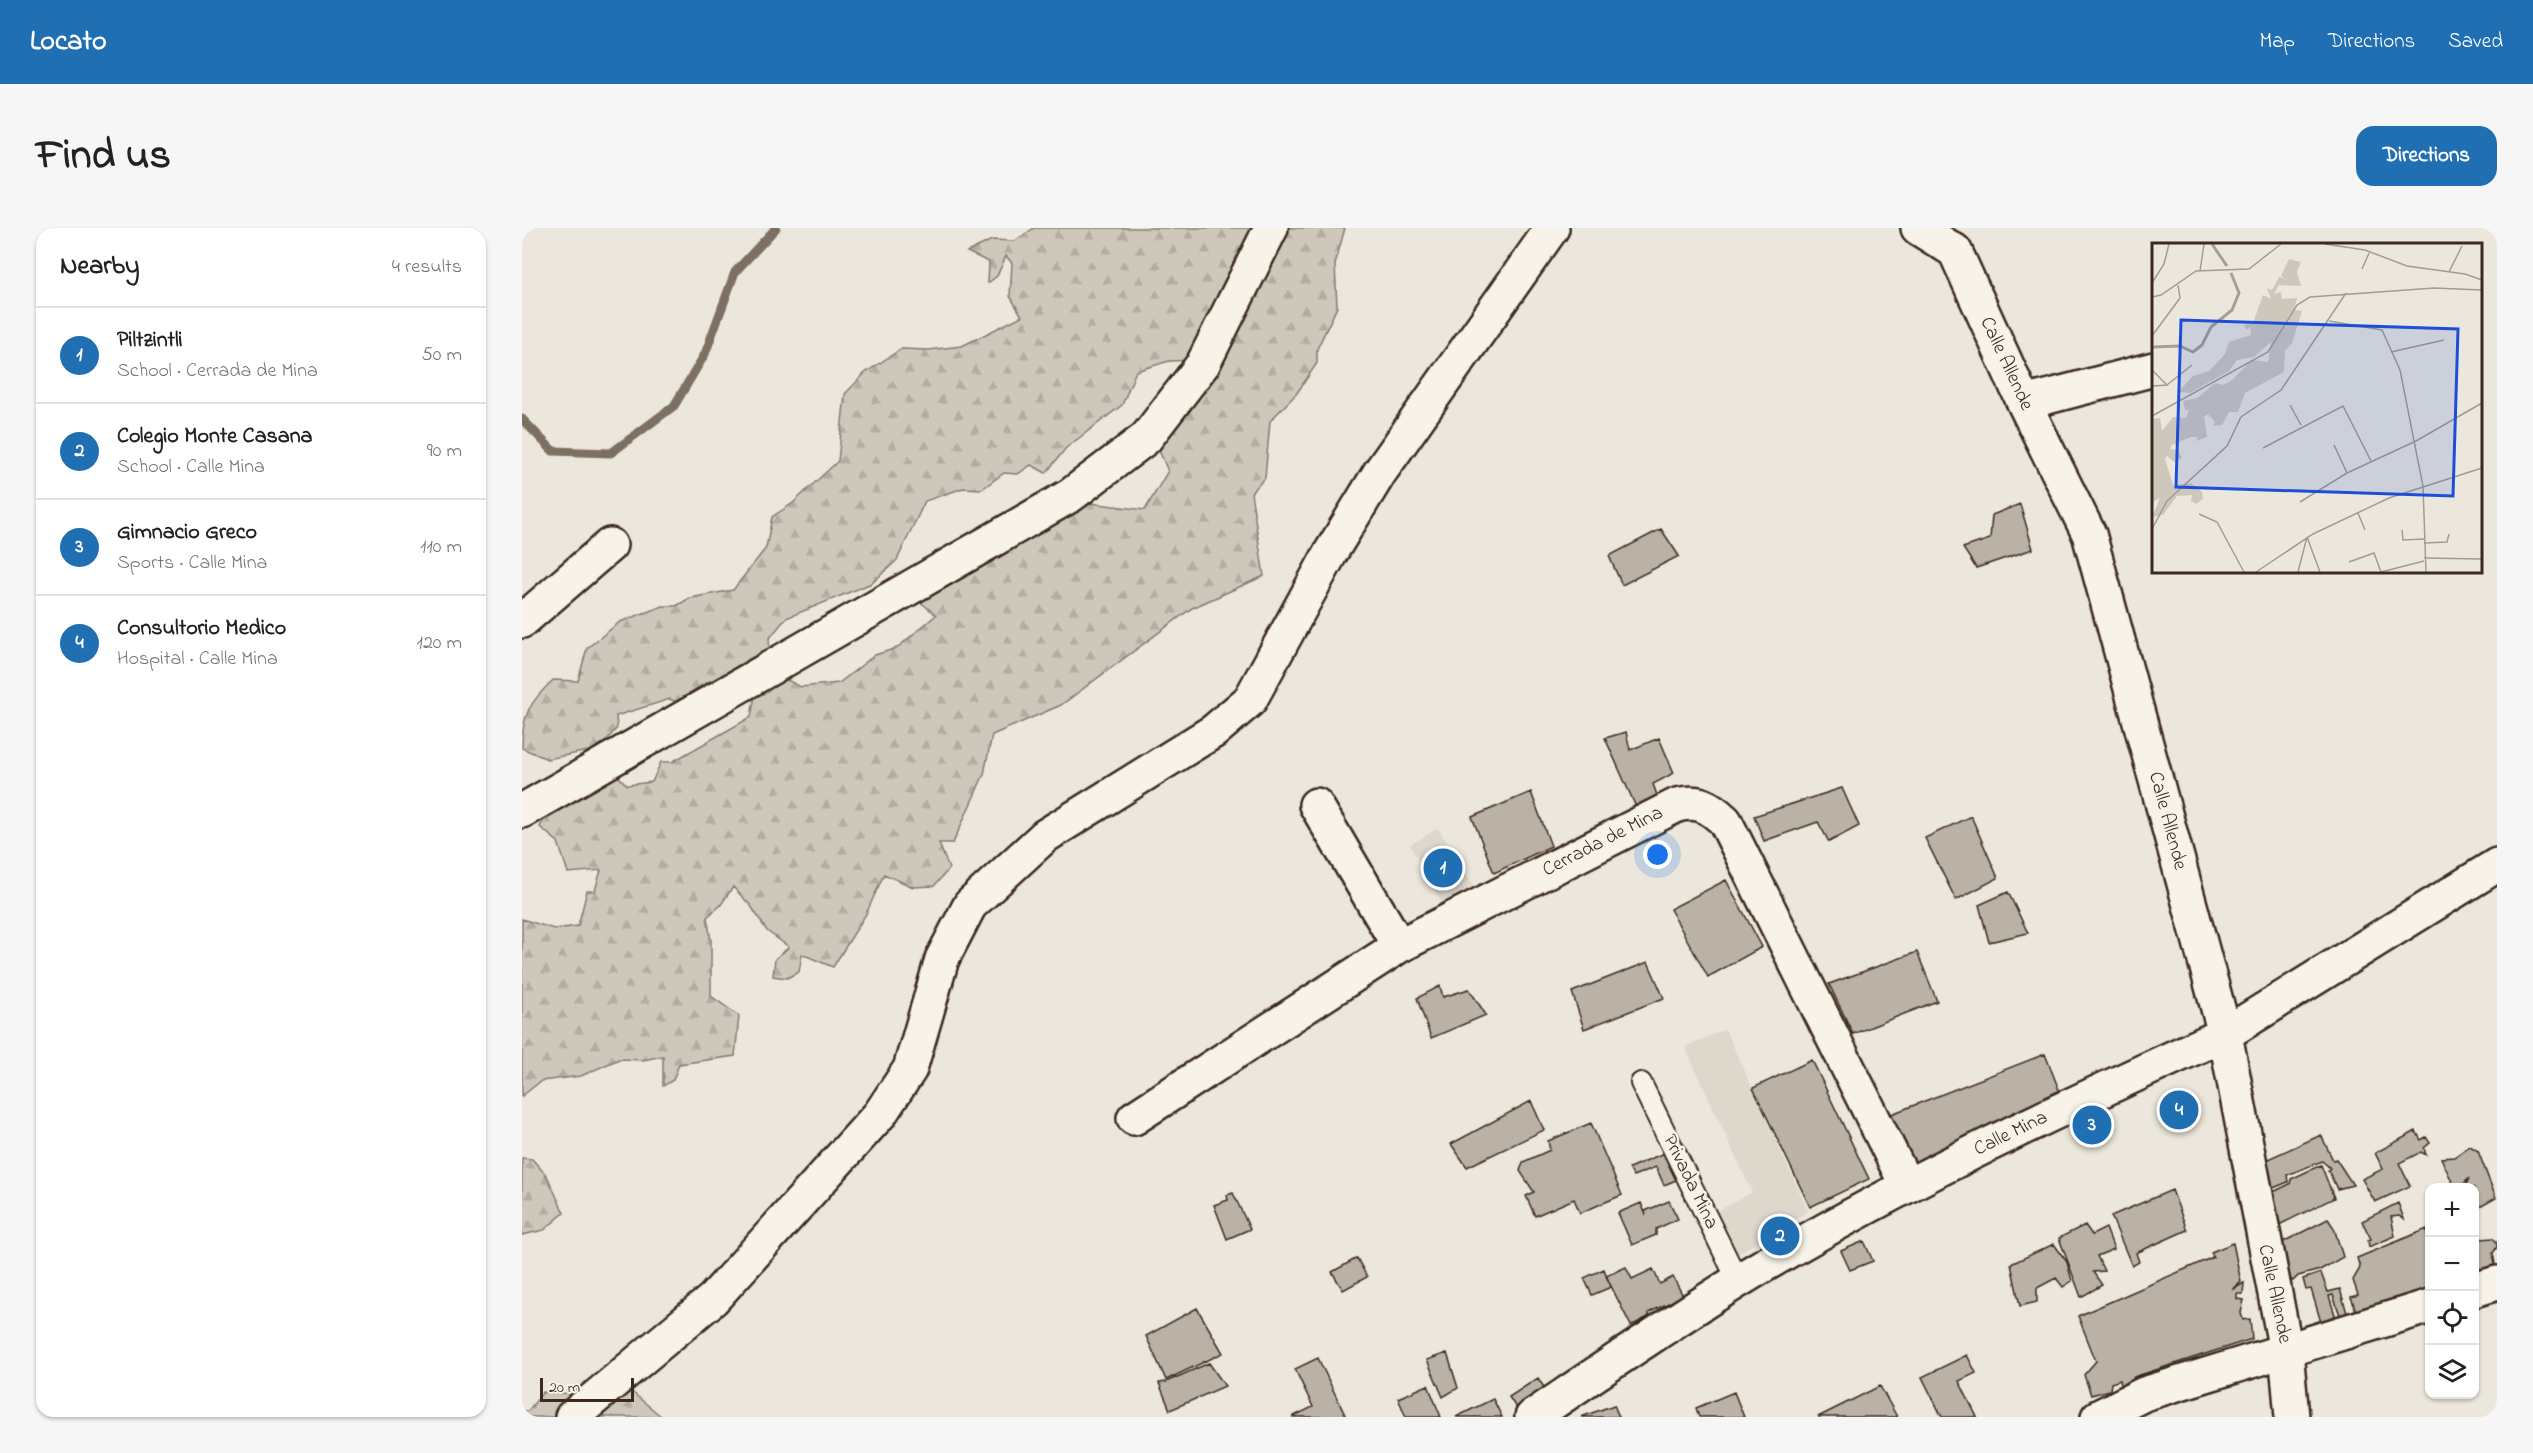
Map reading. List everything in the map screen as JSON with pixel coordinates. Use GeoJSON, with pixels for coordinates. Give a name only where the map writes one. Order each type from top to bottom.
{"type":"FeatureCollection","features":[{"type":"Feature","properties":{"kind":"street"},"geometry":{"type":"LineString","coordinates":[[522,811],[1071,495],[1146,438],[1203,364],[1271,228]]}},
{"type":"Feature","properties":{"kind":"street"},"geometry":{"type":"LineString","coordinates":[[572,1417],[713,1299],[880,1114],[910,1069],[942,959],[970,905],[1045,836],[1215,731],[1250,700],[1331,552],[1380,472],[1552,228]]}},
{"type":"Feature","properties":{"kind":"street","name":"Calle Allende"},"geometry":{"type":"LineString","coordinates":[[1918,228],[1954,251],[2024,404],[2089,534],[2225,1034],[2246,1156],[2286,1351],[2292,1417]]}},
{"type":"Feature","properties":{"kind":"street"},"geometry":{"type":"LineString","coordinates":[[2024,404],[2152,370]]}},
{"type":"Feature","properties":{"kind":"street"},"geometry":{"type":"LineString","coordinates":[[522,621],[610,545]]}},
{"type":"Feature","properties":{"kind":"street","name":"Cerrada de Mina"},"geometry":{"type":"LineString","coordinates":[[1134,1118],[1399,946],[1677,805],[1692,801],[1708,805],[1725,821],[1907,1186]]}},
{"type":"Feature","properties":{"kind":"street"},"geometry":{"type":"LineString","coordinates":[[1316,806],[1399,946]]}},
{"type":"Feature","properties":{"kind":"street","name":"Calle Mina"},"geometry":{"type":"LineString","coordinates":[[1532,1417],[1738,1281],[1907,1186],[2094,1093],[2225,1034],[2497,865]]}},
{"type":"Feature","properties":{"kind":"street"},"geometry":{"type":"LineString","coordinates":[[2479,1289],[2497,1282]]}},
{"type":"Feature","properties":{"kind":"street"},"geometry":{"type":"LineString","coordinates":[[2098,1417],[2144,1394],[2425,1308]]}},
{"type":"Feature","properties":{"kind":"lane","name":"Privada Mina"},"geometry":{"type":"LineString","coordinates":[[1641,1083],[1738,1281]]}},
{"type":"Feature","properties":{"kind":"shaded area"},"geometry":{"type":"Polygon","coordinates":[[[1438,828],[1477,891],[1445,909],[1410,845],[1438,828]]]}},
{"type":"Feature","properties":{"kind":"shaded area"},"geometry":{"type":"Polygon","coordinates":[[[1725,1029],[1808,1211],[1736,1255],[1714,1213],[1752,1192],[1685,1047],[1725,1029]]]}},
{"type":"Feature","properties":{"kind":"green space"},"geometry":{"type":"Polygon","coordinates":[[[1034,228],[1345,228],[1335,264],[1337,307],[1317,349],[1317,363],[1297,393],[1270,421],[1265,478],[1251,493],[1264,576],[1192,608],[1061,705],[992,735],[984,774],[953,843],[939,843],[949,869],[934,886],[913,887],[884,874],[866,914],[833,967],[802,954],[799,972],[787,978],[773,976],[775,959],[789,947],[767,931],[751,906],[733,887],[720,906],[707,917],[711,940],[711,996],[739,1016],[735,1056],[679,1064],[673,1080],[663,1086],[663,1056],[643,1060],[619,1059],[581,1076],[541,1081],[522,1096],[522,919],[554,929],[578,926],[587,891],[595,891],[601,870],[568,873],[558,842],[540,827],[550,808],[616,774],[627,785],[652,782],[661,762],[672,762],[751,717],[757,684],[773,673],[801,687],[839,683],[875,655],[897,648],[936,615],[917,599],[1036,496],[1145,510],[1168,471],[1154,439],[1197,360],[1169,361],[1136,371],[1122,405],[1066,448],[1046,473],[1031,465],[1018,474],[1004,473],[982,489],[963,488],[925,501],[897,560],[872,583],[786,618],[769,639],[770,652],[761,670],[707,682],[689,693],[702,703],[701,715],[670,699],[616,716],[617,728],[599,749],[547,759],[522,748],[525,718],[538,696],[553,680],[578,681],[587,648],[620,622],[663,606],[676,606],[690,598],[733,590],[766,548],[772,517],[793,503],[838,461],[845,394],[865,373],[901,349],[928,350],[962,346],[1022,316],[1010,296],[1012,263],[1006,256],[997,276],[988,283],[989,262],[967,252],[992,240],[1015,241],[1034,228]]]}},
{"type":"Feature","properties":{"kind":"green space"},"geometry":{"type":"Polygon","coordinates":[[[522,1158],[532,1159],[547,1176],[564,1213],[544,1230],[522,1235],[522,1158]]]}},
{"type":"Feature","properties":{"kind":"green space"},"geometry":{"type":"Polygon","coordinates":[[[627,1388],[662,1417],[522,1417],[522,1411],[528,1411],[543,1392],[578,1394],[627,1388]]]}},
{"type":"Feature","properties":{"kind":"building"},"geometry":{"type":"Polygon","coordinates":[[[2020,504],[2033,549],[1976,568],[1963,548],[1990,539],[1992,515],[2020,504]]]}},
{"type":"Feature","properties":{"kind":"building"},"geometry":{"type":"Polygon","coordinates":[[[1661,529],[1679,556],[1622,585],[1609,556],[1661,529]]]}},
{"type":"Feature","properties":{"kind":"building"},"geometry":{"type":"Polygon","coordinates":[[[1626,732],[1630,750],[1659,738],[1674,773],[1653,784],[1658,798],[1636,807],[1605,738],[1626,732]]]}},
{"type":"Feature","properties":{"kind":"building"},"geometry":{"type":"Polygon","coordinates":[[[1842,788],[1859,826],[1829,842],[1818,822],[1764,841],[1754,816],[1842,788]]]}},
{"type":"Feature","properties":{"kind":"building"},"geometry":{"type":"Polygon","coordinates":[[[1531,792],[1551,846],[1494,873],[1472,817],[1531,792]]]}},
{"type":"Feature","properties":{"kind":"building"},"geometry":{"type":"Polygon","coordinates":[[[1971,816],[1998,878],[1956,900],[1925,838],[1971,816]]]}},
{"type":"Feature","properties":{"kind":"building"},"geometry":{"type":"Polygon","coordinates":[[[1726,880],[1762,947],[1708,977],[1670,909],[1726,880]]]}},
{"type":"Feature","properties":{"kind":"building"},"geometry":{"type":"Polygon","coordinates":[[[2008,892],[2028,933],[1989,942],[1979,905],[2008,892]]]}},
{"type":"Feature","properties":{"kind":"building"},"geometry":{"type":"Polygon","coordinates":[[[1917,952],[1937,1001],[1853,1034],[1829,984],[1917,952]]]}},
{"type":"Feature","properties":{"kind":"building"},"geometry":{"type":"Polygon","coordinates":[[[1648,962],[1664,998],[1584,1029],[1572,992],[1648,962]]]}},
{"type":"Feature","properties":{"kind":"building"},"geometry":{"type":"Polygon","coordinates":[[[1440,986],[1443,997],[1469,989],[1486,1015],[1431,1038],[1417,998],[1440,986]]]}},
{"type":"Feature","properties":{"kind":"building"},"geometry":{"type":"Polygon","coordinates":[[[2045,1054],[2063,1100],[1912,1166],[1889,1115],[2045,1054]]]}},
{"type":"Feature","properties":{"kind":"building"},"geometry":{"type":"Polygon","coordinates":[[[1812,1060],[1869,1179],[1810,1207],[1753,1088],[1812,1060]]]}},
{"type":"Feature","properties":{"kind":"building"},"geometry":{"type":"Polygon","coordinates":[[[1531,1101],[1544,1130],[1467,1167],[1451,1144],[1531,1101]]]}},
{"type":"Feature","properties":{"kind":"building"},"geometry":{"type":"Polygon","coordinates":[[[1591,1123],[1622,1195],[1580,1213],[1574,1199],[1535,1216],[1526,1196],[1534,1192],[1520,1171],[1523,1162],[1550,1150],[1548,1141],[1591,1123]]]}},
{"type":"Feature","properties":{"kind":"building"},"geometry":{"type":"Polygon","coordinates":[[[2416,1131],[2421,1140],[2426,1137],[2430,1143],[2424,1148],[2426,1155],[2421,1152],[2399,1163],[2410,1186],[2375,1202],[2362,1179],[2383,1169],[2375,1153],[2416,1131]]]}},
{"type":"Feature","properties":{"kind":"building"},"geometry":{"type":"Polygon","coordinates":[[[2321,1135],[2333,1160],[2336,1159],[2353,1185],[2337,1189],[2328,1170],[2330,1168],[2322,1161],[2287,1175],[2288,1182],[2266,1191],[2257,1164],[2321,1135]]]}},
{"type":"Feature","properties":{"kind":"building"},"geometry":{"type":"Polygon","coordinates":[[[2470,1146],[2478,1151],[2496,1198],[2479,1207],[2479,1183],[2467,1183],[2469,1178],[2465,1183],[2453,1183],[2441,1158],[2454,1157],[2470,1146]]]}},
{"type":"Feature","properties":{"kind":"building"},"geometry":{"type":"Polygon","coordinates":[[[1664,1153],[1676,1180],[1664,1185],[1656,1167],[1633,1176],[1629,1168],[1664,1153]]]}},
{"type":"Feature","properties":{"kind":"building"},"geometry":{"type":"Polygon","coordinates":[[[2321,1165],[2334,1198],[2277,1226],[2267,1195],[2290,1184],[2291,1179],[2321,1165]]]}},
{"type":"Feature","properties":{"kind":"building"},"geometry":{"type":"Polygon","coordinates":[[[2172,1190],[2187,1230],[2136,1253],[2139,1262],[2132,1266],[2111,1216],[2172,1190]]]}},
{"type":"Feature","properties":{"kind":"building"},"geometry":{"type":"Polygon","coordinates":[[[1233,1193],[1250,1229],[1227,1239],[1214,1205],[1228,1200],[1227,1195],[1233,1193]]]}},
{"type":"Feature","properties":{"kind":"building"},"geometry":{"type":"Polygon","coordinates":[[[1669,1201],[1678,1219],[1656,1229],[1656,1235],[1632,1245],[1618,1213],[1641,1203],[1646,1215],[1645,1211],[1669,1201]]]}},
{"type":"Feature","properties":{"kind":"building"},"geometry":{"type":"Polygon","coordinates":[[[2398,1203],[2404,1219],[2399,1216],[2391,1217],[2395,1236],[2369,1247],[2368,1240],[2371,1239],[2362,1221],[2398,1203]]]}},
{"type":"Feature","properties":{"kind":"building"},"geometry":{"type":"Polygon","coordinates":[[[2328,1219],[2334,1228],[2343,1257],[2320,1270],[2298,1276],[2293,1281],[2288,1277],[2281,1243],[2328,1219]]]}},
{"type":"Feature","properties":{"kind":"building"},"geometry":{"type":"Polygon","coordinates":[[[2085,1225],[2092,1235],[2106,1228],[2114,1249],[2097,1256],[2104,1271],[2093,1272],[2102,1285],[2081,1297],[2059,1238],[2085,1225]]]}},
{"type":"Feature","properties":{"kind":"building"},"geometry":{"type":"Polygon","coordinates":[[[2425,1230],[2425,1303],[2362,1327],[2351,1297],[2358,1295],[2353,1280],[2360,1268],[2357,1258],[2425,1230]]]}},
{"type":"Feature","properties":{"kind":"building"},"geometry":{"type":"Polygon","coordinates":[[[2479,1235],[2482,1239],[2492,1238],[2496,1241],[2497,1247],[2493,1253],[2496,1270],[2479,1283],[2479,1235]]]}},
{"type":"Feature","properties":{"kind":"building"},"geometry":{"type":"Polygon","coordinates":[[[1864,1241],[1873,1261],[1850,1270],[1841,1251],[1864,1241]]]}},
{"type":"Feature","properties":{"kind":"building"},"geometry":{"type":"Polygon","coordinates":[[[2233,1243],[2241,1282],[2232,1290],[2244,1283],[2243,1294],[2237,1294],[2237,1299],[2244,1300],[2241,1313],[2243,1320],[2250,1319],[2252,1339],[2134,1377],[2131,1382],[2121,1385],[2120,1380],[2111,1383],[2110,1390],[2091,1395],[2084,1375],[2096,1361],[2078,1316],[2213,1257],[2211,1252],[2233,1243]]]}},
{"type":"Feature","properties":{"kind":"building"},"geometry":{"type":"Polygon","coordinates":[[[2054,1244],[2067,1262],[2072,1281],[2063,1287],[2056,1278],[2037,1288],[2037,1302],[2020,1306],[2011,1264],[2054,1244]]]}},
{"type":"Feature","properties":{"kind":"building"},"geometry":{"type":"Polygon","coordinates":[[[1357,1258],[1367,1277],[1343,1290],[1332,1272],[1357,1258]]]}},
{"type":"Feature","properties":{"kind":"building"},"geometry":{"type":"Polygon","coordinates":[[[1626,1267],[1632,1279],[1653,1269],[1660,1284],[1673,1277],[1683,1296],[1648,1313],[1650,1316],[1631,1326],[1606,1276],[1626,1267]]]}},
{"type":"Feature","properties":{"kind":"building"},"geometry":{"type":"Polygon","coordinates":[[[1604,1269],[1611,1287],[1592,1295],[1584,1278],[1604,1269]]]}},
{"type":"Feature","properties":{"kind":"building"},"geometry":{"type":"Polygon","coordinates":[[[2321,1273],[2328,1292],[2340,1289],[2347,1313],[2340,1315],[2333,1295],[2329,1296],[2336,1318],[2321,1322],[2311,1289],[2306,1290],[2303,1279],[2321,1273]]]}},
{"type":"Feature","properties":{"kind":"building"},"geometry":{"type":"Polygon","coordinates":[[[1197,1308],[1223,1353],[1166,1380],[1146,1336],[1197,1308]]]}},
{"type":"Feature","properties":{"kind":"building"},"geometry":{"type":"Polygon","coordinates":[[[1447,1353],[1458,1388],[1443,1397],[1427,1360],[1447,1353]]]}},
{"type":"Feature","properties":{"kind":"building"},"geometry":{"type":"Polygon","coordinates":[[[1967,1355],[1976,1373],[1959,1381],[1977,1417],[1942,1417],[1922,1377],[1967,1355]]]}},
{"type":"Feature","properties":{"kind":"building"},"geometry":{"type":"Polygon","coordinates":[[[1318,1358],[1346,1417],[1292,1417],[1313,1407],[1295,1369],[1318,1358]]]}},
{"type":"Feature","properties":{"kind":"building"},"geometry":{"type":"Polygon","coordinates":[[[1209,1363],[1225,1386],[1170,1410],[1159,1383],[1209,1363]]]}},
{"type":"Feature","properties":{"kind":"building"},"geometry":{"type":"Polygon","coordinates":[[[1538,1378],[1552,1400],[1522,1417],[1509,1397],[1538,1378]]]}},
{"type":"Feature","properties":{"kind":"building"},"geometry":{"type":"Polygon","coordinates":[[[1428,1385],[1441,1417],[1406,1417],[1398,1398],[1428,1385]]]}},
{"type":"Feature","properties":{"kind":"building"},"geometry":{"type":"Polygon","coordinates":[[[1880,1386],[1897,1417],[1818,1417],[1880,1386]]]}},
{"type":"Feature","properties":{"kind":"building"},"geometry":{"type":"Polygon","coordinates":[[[1734,1392],[1744,1417],[1699,1417],[1696,1408],[1734,1392]]]}},
{"type":"Feature","properties":{"kind":"building"},"geometry":{"type":"Polygon","coordinates":[[[1493,1399],[1502,1417],[1456,1417],[1493,1399]]]}},
{"type":"Feature","properties":{"kind":"building"},"geometry":{"type":"Polygon","coordinates":[[[1614,1405],[1619,1417],[1581,1417],[1614,1405]]]}},
{"type":"Feature","properties":{"kind":"waterway"},"geometry":{"type":"LineString","coordinates":[[522,419],[553,451],[611,453],[674,406],[705,354],[735,272],[776,228]]}},
{"type":"Feature","properties":{"kind":"place","name":"Piltzintli"},"geometry":{"type":"Point","coordinates":[1443,868]}},
{"type":"Feature","properties":{"kind":"place","name":"Consultorio Medico"},"geometry":{"type":"Point","coordinates":[2179,1110]}},
{"type":"Feature","properties":{"kind":"place","name":"Gimnacio Greco"},"geometry":{"type":"Point","coordinates":[2092,1125]}},
{"type":"Feature","properties":{"kind":"place","name":"Colegio Monte Casana"},"geometry":{"type":"Point","coordinates":[1780,1236]}}]}
